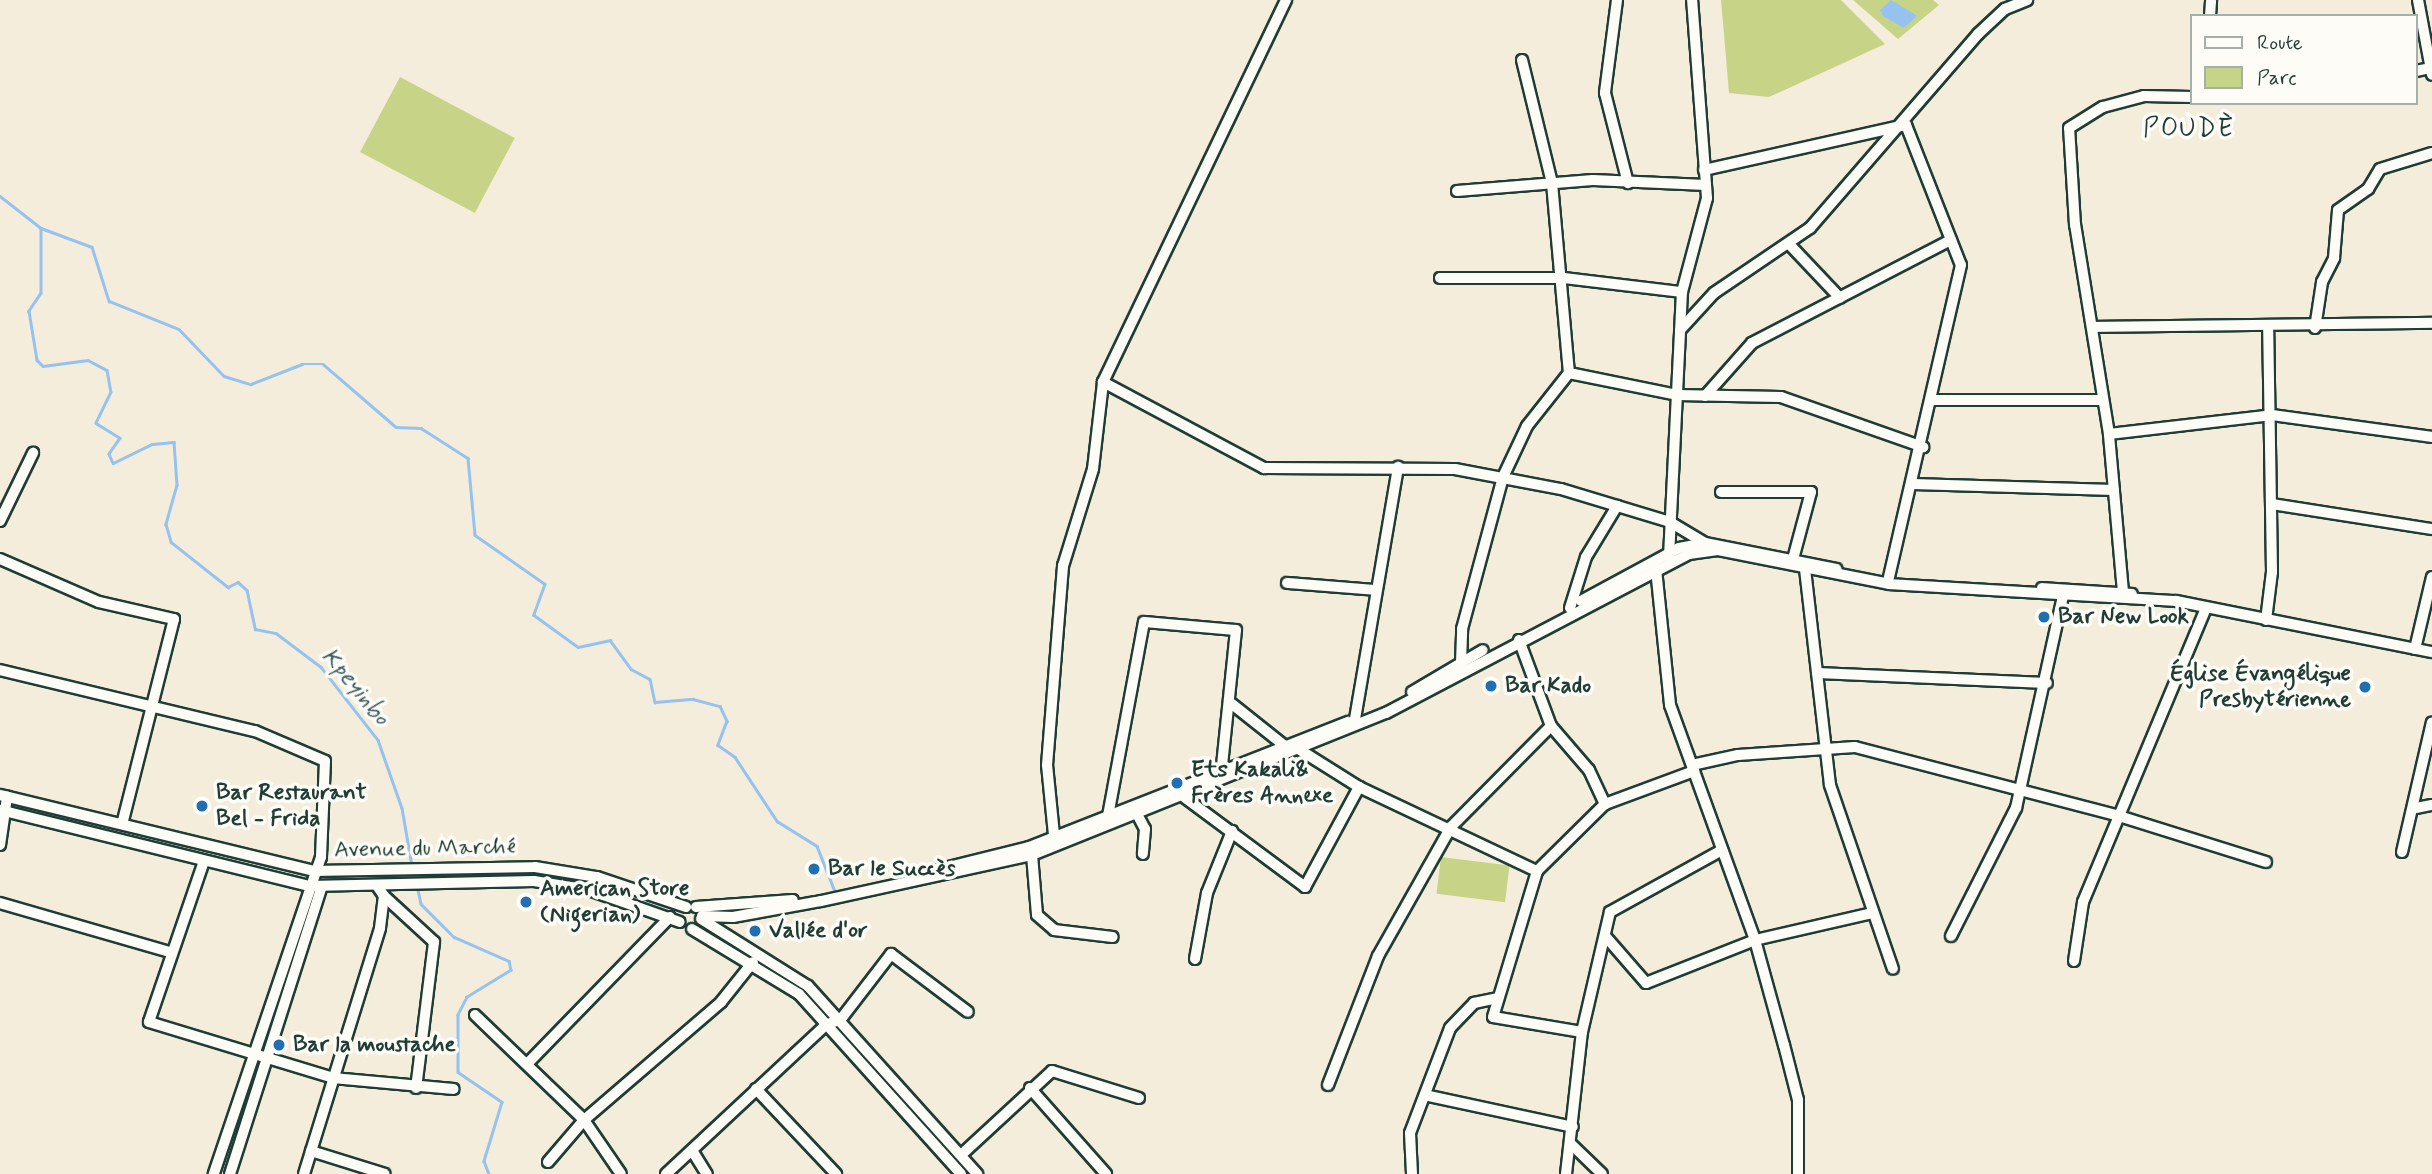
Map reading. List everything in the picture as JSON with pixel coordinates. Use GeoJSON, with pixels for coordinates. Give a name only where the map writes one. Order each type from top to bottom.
{"type":"FeatureCollection","features":[{"type":"Feature","properties":{"kind":"street"},"geometry":{"type":"LineString","coordinates":[[1054,835],[1047,765],[1063,566],[1093,469],[1103,382],[1286,0]]}},
{"type":"Feature","properties":{"kind":"street"},"geometry":{"type":"LineString","coordinates":[[1617,0],[1605,93],[1628,183]]}},
{"type":"Feature","properties":{"kind":"street"},"geometry":{"type":"LineString","coordinates":[[1669,558],[1682,292],[1702,222],[1706,185],[1692,0]]}},
{"type":"Feature","properties":{"kind":"street"},"geometry":{"type":"LineString","coordinates":[[1680,330],[1714,293],[1789,244],[1906,125],[1978,34],[2005,9],[2027,0]]}},
{"type":"Feature","properties":{"kind":"street"},"geometry":{"type":"LineString","coordinates":[[2418,0],[2431,71]]}},
{"type":"Feature","properties":{"kind":"street"},"geometry":{"type":"LineString","coordinates":[[1461,663],[1462,629],[1503,477],[1527,426],[1569,373],[1564,278],[1552,183],[1522,60]]}},
{"type":"Feature","properties":{"kind":"street"},"geometry":{"type":"LineString","coordinates":[[2123,592],[2109,434],[2076,225],[2069,128],[2103,107],[2144,96],[2190,97]]}},
{"type":"Feature","properties":{"kind":"street"},"geometry":{"type":"LineString","coordinates":[[1704,170],[1906,125]]}},
{"type":"Feature","properties":{"kind":"street"},"geometry":{"type":"LineString","coordinates":[[1889,578],[1923,447],[1959,275],[1951,240],[1906,125]]}},
{"type":"Feature","properties":{"kind":"street"},"geometry":{"type":"LineString","coordinates":[[2315,328],[2322,282],[2334,258],[2338,210],[2368,189],[2380,169],[2432,153]]}},
{"type":"Feature","properties":{"kind":"street"},"geometry":{"type":"LineString","coordinates":[[1457,191],[1552,183],[1706,185]]}},
{"type":"Feature","properties":{"kind":"street"},"geometry":{"type":"LineString","coordinates":[[1705,396],[1728,363],[1752,343],[1951,240]]}},
{"type":"Feature","properties":{"kind":"street"},"geometry":{"type":"LineString","coordinates":[[1789,244],[1840,298]]}},
{"type":"Feature","properties":{"kind":"street"},"geometry":{"type":"LineString","coordinates":[[1440,278],[1564,278],[1682,292]]}},
{"type":"Feature","properties":{"kind":"street"},"geometry":{"type":"LineString","coordinates":[[2093,327],[2315,328],[2432,323]]}},
{"type":"Feature","properties":{"kind":"street"},"geometry":{"type":"LineString","coordinates":[[2266,620],[2272,504],[2268,328]]}},
{"type":"Feature","properties":{"kind":"street"},"geometry":{"type":"LineString","coordinates":[[1569,373],[1677,395],[1781,397],[1923,447]]}},
{"type":"Feature","properties":{"kind":"street"},"geometry":{"type":"LineString","coordinates":[[1103,382],[1264,468],[1398,467],[1503,477],[1670,522],[1705,542],[1889,578],[2123,592],[2432,652]]}},
{"type":"Feature","properties":{"kind":"street"},"geometry":{"type":"LineString","coordinates":[[1933,400],[2103,400]]}},
{"type":"Feature","properties":{"kind":"street"},"geometry":{"type":"LineString","coordinates":[[2109,434],[2246,423],[2272,415],[2432,437]]}},
{"type":"Feature","properties":{"kind":"street"},"geometry":{"type":"LineString","coordinates":[[0,521],[33,453]]}},
{"type":"Feature","properties":{"kind":"street"},"geometry":{"type":"LineString","coordinates":[[1355,719],[1398,467]]}},
{"type":"Feature","properties":{"kind":"street"},"geometry":{"type":"LineString","coordinates":[[1913,484],[2114,490]]}},
{"type":"Feature","properties":{"kind":"street"},"geometry":{"type":"LineString","coordinates":[[1721,492],[1811,492],[1793,559]]}},
{"type":"Feature","properties":{"kind":"street"},"geometry":{"type":"LineString","coordinates":[[2272,504],[2432,529]]}},
{"type":"Feature","properties":{"kind":"street"},"geometry":{"type":"LineString","coordinates":[[1570,608],[1586,557],[1617,506]]}},
{"type":"Feature","properties":{"kind":"street"},"geometry":{"type":"LineString","coordinates":[[837,895],[1029,847],[1054,835],[1221,774],[1355,719],[1461,663],[1705,542]]}},
{"type":"Feature","properties":{"kind":"street"},"geometry":{"type":"LineString","coordinates":[[527,1064],[675,920],[696,912],[733,917],[1032,855],[1184,797],[1386,713],[1656,569],[1669,558],[1718,550],[1889,584],[2176,601]]}},
{"type":"Feature","properties":{"kind":"street"},"geometry":{"type":"LineString","coordinates":[[0,559],[99,602],[174,619],[122,824]]}},
{"type":"Feature","properties":{"kind":"street"},"geometry":{"type":"LineString","coordinates":[[1656,569],[1670,705],[1755,940],[1798,1100],[1798,1174]]}},
{"type":"Feature","properties":{"kind":"street"},"geometry":{"type":"LineString","coordinates":[[1805,569],[1830,785],[1893,969]]}},
{"type":"Feature","properties":{"kind":"street"},"geometry":{"type":"LineString","coordinates":[[2415,649],[2432,577]]}},
{"type":"Feature","properties":{"kind":"street"},"geometry":{"type":"LineString","coordinates":[[1287,583],[1376,590]]}},
{"type":"Feature","properties":{"kind":"street"},"geometry":{"type":"LineString","coordinates":[[1951,936],[2004,836],[2020,790],[2047,683],[2063,596]]}},
{"type":"Feature","properties":{"kind":"street"},"geometry":{"type":"LineString","coordinates":[[2074,961],[2083,902],[2206,608]]}},
{"type":"Feature","properties":{"kind":"street"},"geometry":{"type":"LineString","coordinates":[[1108,816],[1144,622],[1236,630],[1232,704],[1221,774]]}},
{"type":"Feature","properties":{"kind":"street"},"geometry":{"type":"LineString","coordinates":[[1519,640],[1551,726],[1589,770],[1605,804]]}},
{"type":"Feature","properties":{"kind":"street"},"geometry":{"type":"LineString","coordinates":[[0,670],[256,732],[325,761],[321,857],[313,871],[250,1055],[214,1174]]}},
{"type":"Feature","properties":{"kind":"street"},"geometry":{"type":"LineString","coordinates":[[1817,673],[2047,683]]}},
{"type":"Feature","properties":{"kind":"street"},"geometry":{"type":"LineString","coordinates":[[1232,704],[1286,747]]}},
{"type":"Feature","properties":{"kind":"street"},"geometry":{"type":"LineString","coordinates":[[2402,852],[2416,808],[2432,722]]}},
{"type":"Feature","properties":{"kind":"street"},"geometry":{"type":"LineString","coordinates":[[1328,1085],[1378,956],[1451,827],[1551,726]]}},
{"type":"Feature","properties":{"kind":"street"},"geometry":{"type":"LineString","coordinates":[[1582,1032],[1493,1017],[1537,871],[1605,804],[1693,768],[1825,746],[1855,747],[2119,816],[2266,862]]}},
{"type":"Feature","properties":{"kind":"street"},"geometry":{"type":"LineString","coordinates":[[1300,750],[1359,787],[1451,827],[1537,871]]}},
{"type":"Feature","properties":{"kind":"street"},"geometry":{"type":"LineString","coordinates":[[1184,797],[1305,887],[1359,787]]}},
{"type":"Feature","properties":{"kind":"street"},"geometry":{"type":"LineString","coordinates":[[0,845],[4,796]]}},
{"type":"Feature","properties":{"kind":"street","name":"Avenue du Marché"},"geometry":{"type":"LineString","coordinates":[[4,796],[313,871],[392,873],[535,867],[597,877],[696,912]]}},
{"type":"Feature","properties":{"kind":"street"},"geometry":{"type":"LineString","coordinates":[[2416,808],[2432,805]]}},
{"type":"Feature","properties":{"kind":"street","name":"Avenue du Marché"},"geometry":{"type":"LineString","coordinates":[[2,810],[310,886],[394,888],[534,881],[589,890],[675,920],[753,962],[799,994],[961,1174]]}},
{"type":"Feature","properties":{"kind":"street"},"geometry":{"type":"LineString","coordinates":[[1137,814],[1145,829],[1143,854]]}},
{"type":"Feature","properties":{"kind":"street"},"geometry":{"type":"LineString","coordinates":[[1195,959],[1208,892],[1232,831]]}},
{"type":"Feature","properties":{"kind":"street"},"geometry":{"type":"LineString","coordinates":[[1566,1174],[1582,1032],[1606,937],[1609,912],[1722,850]]}},
{"type":"Feature","properties":{"kind":"street"},"geometry":{"type":"LineString","coordinates":[[1032,855],[1037,915],[1054,930],[1113,937]]}},
{"type":"Feature","properties":{"kind":"street"},"geometry":{"type":"LineString","coordinates":[[204,861],[170,952],[149,1023],[333,1078],[415,1088],[453,1089]]}},
{"type":"Feature","properties":{"kind":"street"},"geometry":{"type":"LineString","coordinates":[[230,1174],[322,886]]}},
{"type":"Feature","properties":{"kind":"street"},"geometry":{"type":"LineString","coordinates":[[378,887],[384,896],[434,942],[415,1088]]}},
{"type":"Feature","properties":{"kind":"street"},"geometry":{"type":"LineString","coordinates":[[304,1174],[384,896]]}},
{"type":"Feature","properties":{"kind":"street"},"geometry":{"type":"LineString","coordinates":[[0,903],[170,952]]}},
{"type":"Feature","properties":{"kind":"street"},"geometry":{"type":"LineString","coordinates":[[691,929],[696,912]]}},
{"type":"Feature","properties":{"kind":"street"},"geometry":{"type":"LineString","coordinates":[[696,912],[808,986],[841,1019],[977,1174]]}},
{"type":"Feature","properties":{"kind":"street"},"geometry":{"type":"LineString","coordinates":[[1606,937],[1646,983],[1755,940],[1873,913]]}},
{"type":"Feature","properties":{"kind":"street"},"geometry":{"type":"LineString","coordinates":[[666,1174],[693,1152],[826,1025],[841,1019],[891,954],[968,1012]]}},
{"type":"Feature","properties":{"kind":"street"},"geometry":{"type":"LineString","coordinates":[[548,1162],[584,1120],[721,1002],[753,962]]}},
{"type":"Feature","properties":{"kind":"street"},"geometry":{"type":"LineString","coordinates":[[1412,1174],[1410,1133],[1429,1096],[1458,1015],[1498,998]]}},
{"type":"Feature","properties":{"kind":"street"},"geometry":{"type":"LineString","coordinates":[[475,1015],[584,1120],[621,1174]]}},
{"type":"Feature","properties":{"kind":"street"},"geometry":{"type":"LineString","coordinates":[[961,1155],[1045,1074],[1062,1072],[1139,1098]]}},
{"type":"Feature","properties":{"kind":"street"},"geometry":{"type":"LineString","coordinates":[[1030,1088],[1106,1174]]}},
{"type":"Feature","properties":{"kind":"street"},"geometry":{"type":"LineString","coordinates":[[756,1089],[836,1174]]}},
{"type":"Feature","properties":{"kind":"street"},"geometry":{"type":"LineString","coordinates":[[1429,1096],[1573,1127]]}},
{"type":"Feature","properties":{"kind":"street"},"geometry":{"type":"LineString","coordinates":[[1571,1144],[1602,1174]]}},
{"type":"Feature","properties":{"kind":"street"},"geometry":{"type":"LineString","coordinates":[[311,1151],[385,1174]]}},
{"type":"Feature","properties":{"kind":"street"},"geometry":{"type":"LineString","coordinates":[[693,1152],[707,1174]]}},
{"type":"Feature","properties":{"kind":"green space"},"geometry":{"type":"Polygon","coordinates":[[[1721,0],[1841,0],[1885,44],[1769,97],[1729,93],[1721,0]]]}},
{"type":"Feature","properties":{"kind":"green space"},"geometry":{"type":"Polygon","coordinates":[[[1853,0],[1933,0],[1939,5],[1898,39],[1853,0]]]}},
{"type":"Feature","properties":{"kind":"green space"},"geometry":{"type":"Polygon","coordinates":[[[400,77],[515,138],[475,213],[360,152],[400,77]]]}},
{"type":"Feature","properties":{"kind":"green space"},"geometry":{"type":"Polygon","coordinates":[[[1441,857],[1509,865],[1505,902],[1436,894],[1441,857]]]}},
{"type":"Feature","properties":{"kind":"water"},"geometry":{"type":"Polygon","coordinates":[[[1891,0],[1917,16],[1904,28],[1883,16],[1880,10],[1891,0]]]}},
{"type":"Feature","properties":{"kind":"waterway","name":"Kpeyinbo"},"geometry":{"type":"LineString","coordinates":[[0,196],[41,228],[41,293],[29,311],[37,360],[43,366],[88,360],[107,370],[111,392],[96,423],[120,438],[109,454],[113,463],[152,444],[174,442],[177,485],[166,524],[171,542],[228,587],[238,582],[247,590],[255,629],[276,633],[321,667],[378,740],[402,808],[412,866]]}},
{"type":"Feature","properties":{"kind":"waterway"},"geometry":{"type":"LineString","coordinates":[[41,228],[92,247],[109,301],[179,329],[224,376],[251,384],[302,364],[323,364],[396,427],[421,428],[468,458],[475,535],[545,584],[534,615],[578,647],[610,640],[631,669],[650,679],[655,702],[693,699],[720,706],[727,721],[718,745],[735,757],[777,821],[817,846],[836,894]]}},
{"type":"Feature","properties":{"kind":"waterway"},"geometry":{"type":"LineString","coordinates":[[417,885],[421,904],[454,937],[509,961],[511,970],[467,997],[458,1015],[458,1072],[502,1102],[484,1161],[489,1174]]}},
{"type":"Feature","properties":{"kind":"place","name":"Bar New Look"},"geometry":{"type":"Point","coordinates":[2044,617]}},
{"type":"Feature","properties":{"kind":"place","name":"Bar Kado"},"geometry":{"type":"Point","coordinates":[1491,686]}},
{"type":"Feature","properties":{"kind":"place","name":"Église Évangélique Presbytérienne"},"geometry":{"type":"Point","coordinates":[2365,687]}},
{"type":"Feature","properties":{"kind":"place","name":"Ets Kakali& Frères Annexe"},"geometry":{"type":"Point","coordinates":[1177,783]}},
{"type":"Feature","properties":{"kind":"place","name":"Bar Restaurant Bel - Frida"},"geometry":{"type":"Point","coordinates":[202,806]}},
{"type":"Feature","properties":{"kind":"place","name":"Bar le Succès"},"geometry":{"type":"Point","coordinates":[814,869]}},
{"type":"Feature","properties":{"kind":"place","name":"American Store (Nigerian)"},"geometry":{"type":"Point","coordinates":[526,902]}},
{"type":"Feature","properties":{"kind":"place","name":"Vallée d'or"},"geometry":{"type":"Point","coordinates":[755,931]}},
{"type":"Feature","properties":{"kind":"place","name":"Bar la moustache"},"geometry":{"type":"Point","coordinates":[279,1045]}},
{"type":"Feature","properties":{"kind":"district","name":"POUDÈ"},"geometry":{"type":"Point","coordinates":[2189,130]}}]}
